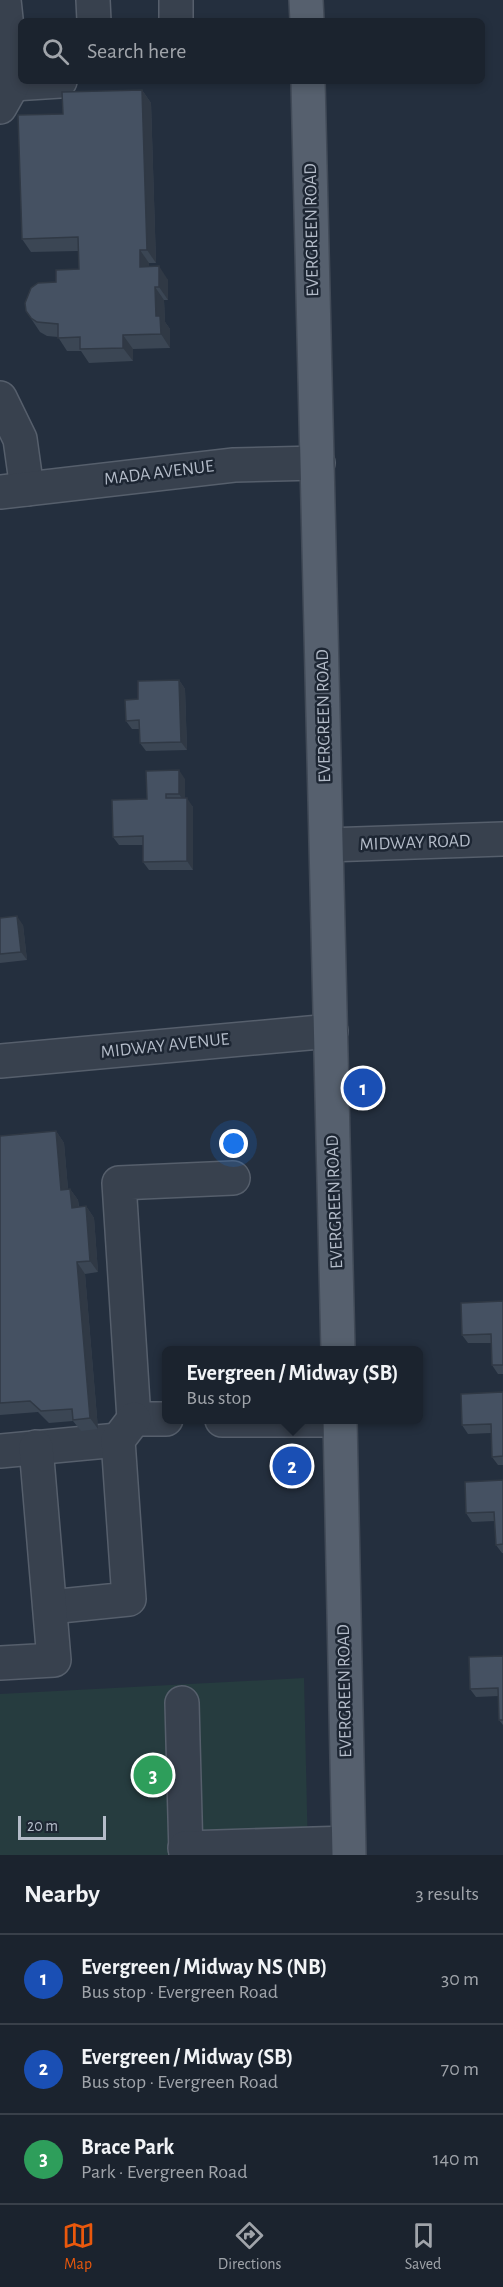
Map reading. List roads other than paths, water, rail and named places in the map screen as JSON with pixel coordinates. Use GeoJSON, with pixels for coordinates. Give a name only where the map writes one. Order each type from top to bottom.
{"type":"FeatureCollection","features":[{"type":"Feature","properties":{"kind":"main road"},"geometry":{"type":"LineString","coordinates":[[306,0],[307,18]]}},
{"type":"Feature","properties":{"kind":"main road","name":"EVERGREEN ROAD"},"geometry":{"type":"LineString","coordinates":[[308,84],[338,1346]]}},
{"type":"Feature","properties":{"kind":"main road","name":"EVERGREEN ROAD"},"geometry":{"type":"LineString","coordinates":[[340,1424],[349,1849]]}},
{"type":"Feature","properties":{"kind":"street"},"geometry":{"type":"LineString","coordinates":[[4,0],[7,95],[49,84]]}},
{"type":"Feature","properties":{"kind":"street"},"geometry":{"type":"LineString","coordinates":[[93,0],[94,18]]}},
{"type":"Feature","properties":{"kind":"street"},"geometry":{"type":"LineString","coordinates":[[176,0],[176,18]]}},
{"type":"Feature","properties":{"kind":"street"},"geometry":{"type":"LineString","coordinates":[[0,398],[20,440],[13,491]]}},
{"type":"Feature","properties":{"kind":"street","name":"MADA AVENUE"},"geometry":{"type":"LineString","coordinates":[[13,491],[234,465],[318,463]]}},
{"type":"Feature","properties":{"kind":"street","name":"MIDWAY ROAD"},"geometry":{"type":"LineString","coordinates":[[327,845],[503,839]]}},
{"type":"Feature","properties":{"kind":"street","name":"MIDWAY AVENUE"},"geometry":{"type":"LineString","coordinates":[[0,1061],[331,1031]]}},
{"type":"Feature","properties":{"kind":"street"},"geometry":{"type":"LineString","coordinates":[[50,1607],[129,1599],[119,1183],[233,1178]]}},
{"type":"Feature","properties":{"kind":"street"},"geometry":{"type":"LineString","coordinates":[[0,1451],[36,1447],[162,1420]]}},
{"type":"Feature","properties":{"kind":"street"},"geometry":{"type":"LineString","coordinates":[[0,1663],[54,1660],[36,1447]]}},
{"type":"Feature","properties":{"kind":"street"},"geometry":{"type":"LineString","coordinates":[[182,1703],[185,1852],[349,1849]]}},
{"type":"Feature","properties":{"kind":"place","name":"Evergreen / Midway NS (NB)"},"geometry":{"type":"Point","coordinates":[363,1088]}},
{"type":"Feature","properties":{"kind":"place","name":"Evergreen / Midway (SB)"},"geometry":{"type":"Point","coordinates":[292,1466]}},
{"type":"Feature","properties":{"kind":"place","name":"Brace Park"},"geometry":{"type":"Point","coordinates":[153,1775]}}]}
